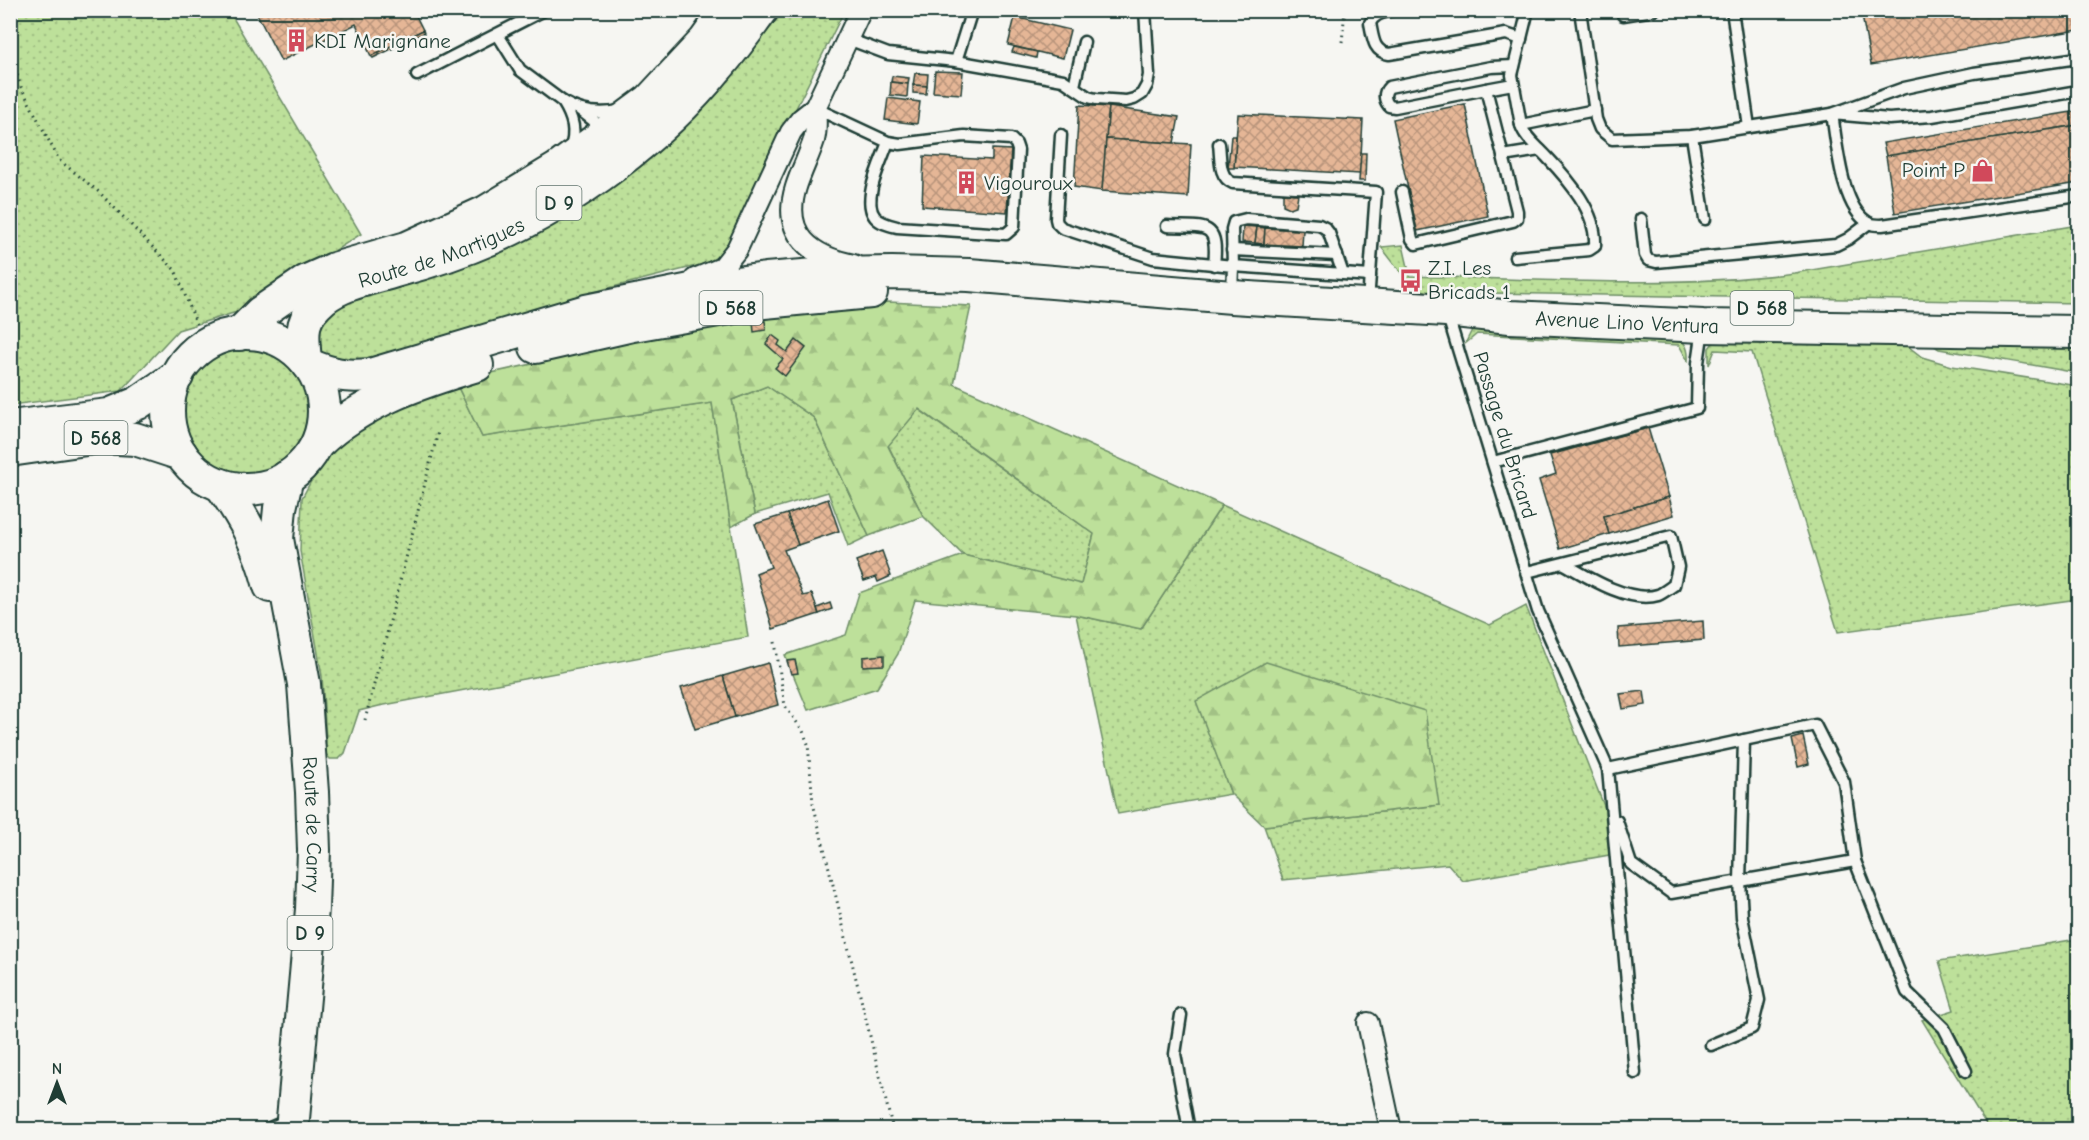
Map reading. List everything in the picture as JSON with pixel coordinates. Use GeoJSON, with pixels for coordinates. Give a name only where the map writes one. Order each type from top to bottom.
{"type":"FeatureCollection","features":[{"type":"Feature","properties":{"kind":"main road","name":"Route de Martigues"},"geometry":{"type":"LineString","coordinates":[[239,334],[260,313],[307,281],[334,269],[407,248],[552,183],[650,100],[705,41],[727,10]]}},
{"type":"Feature","properties":{"kind":"main road","name":"Route de Martigues"},"geometry":{"type":"LineString","coordinates":[[307,363],[303,336],[306,317],[325,297],[348,285],[433,260],[494,237],[554,207],[604,173],[659,129],[716,70],[762,10]]}},
{"type":"Feature","properties":{"kind":"main road","name":"D 568"},"geometry":{"type":"LineString","coordinates":[[307,363],[328,374],[370,375],[586,311],[706,287],[766,279],[828,274],[969,275],[1169,292]]}},
{"type":"Feature","properties":{"kind":"main road","name":"D 568"},"geometry":{"type":"LineString","coordinates":[[318,443],[334,428],[377,400],[452,372],[552,342],[764,302],[956,287],[1169,292],[1232,281],[1369,291],[1446,310]]}},
{"type":"Feature","properties":{"kind":"main road","name":"Avenue Lino Ventura"},"geometry":{"type":"LineString","coordinates":[[1446,310],[1529,307],[2079,312]]}},
{"type":"Feature","properties":{"kind":"main road","name":"Avenue Lino Ventura"},"geometry":{"type":"LineString","coordinates":[[1446,310],[1510,317],[1703,326],[2079,332]]}},
{"type":"Feature","properties":{"kind":"main road"},"geometry":{"type":"LineString","coordinates":[[239,334],[264,335],[286,344],[307,363],[319,383],[324,403],[324,423],[318,443],[310,456],[300,468],[266,487],[243,489],[220,485],[198,473],[181,454],[172,435],[168,415],[170,395],[177,376],[189,358],[205,345],[239,334]]}},
{"type":"Feature","properties":{"kind":"main road","name":"D 568"},"geometry":{"type":"LineString","coordinates":[[10,427],[109,415],[138,404],[177,376]]}},
{"type":"Feature","properties":{"kind":"main road","name":"D 568"},"geometry":{"type":"LineString","coordinates":[[10,450],[100,437],[135,439],[181,454]]}},
{"type":"Feature","properties":{"kind":"main road","name":"Route de Carry"},"geometry":{"type":"LineString","coordinates":[[283,1126],[312,909],[312,792],[304,684],[278,539],[280,508],[287,477]]}},
{"type":"Feature","properties":{"kind":"main road","name":"Route de Carry"},"geometry":{"type":"LineString","coordinates":[[220,485],[244,518],[258,549],[269,583],[289,673],[307,735]]}},
{"type":"Feature","properties":{"kind":"street"},"geometry":{"type":"LineString","coordinates":[[861,10],[815,108],[814,138],[796,189],[792,207],[793,220],[797,233],[809,249],[844,263],[892,273]]}},
{"type":"Feature","properties":{"kind":"street"},"geometry":{"type":"LineString","coordinates":[[627,302],[710,273],[722,268],[730,260],[791,132],[801,119],[815,108]]}},
{"type":"Feature","properties":{"kind":"street"},"geometry":{"type":"LineString","coordinates":[[1368,1023],[1391,1130]]}},
{"type":"Feature","properties":{"kind":"lane"},"geometry":{"type":"LineString","coordinates":[[417,75],[498,35],[526,15],[544,10]]}},
{"type":"Feature","properties":{"kind":"lane"},"geometry":{"type":"LineString","coordinates":[[956,61],[972,10]]}},
{"type":"Feature","properties":{"kind":"lane"},"geometry":{"type":"LineString","coordinates":[[848,39],[888,54],[956,61],[1063,80],[1088,97],[1126,101],[1142,94],[1147,86],[1149,75],[1145,10]]}},
{"type":"Feature","properties":{"kind":"lane"},"geometry":{"type":"LineString","coordinates":[[1392,10],[1380,13],[1372,18],[1370,23],[1376,48],[1381,53],[1389,54],[1506,34],[1521,39]]}},
{"type":"Feature","properties":{"kind":"lane"},"geometry":{"type":"LineString","coordinates":[[1515,257],[1589,250],[1595,246],[1596,238],[1591,219],[1579,197],[1523,133],[1512,75],[1528,10]]}},
{"type":"Feature","properties":{"kind":"lane"},"geometry":{"type":"LineString","coordinates":[[1580,10],[1595,110],[1600,129],[1612,139],[1692,136],[1832,114],[1904,88],[1974,73],[2079,58]]}},
{"type":"Feature","properties":{"kind":"lane"},"geometry":{"type":"LineString","coordinates":[[1623,15],[1654,10]]}},
{"type":"Feature","properties":{"kind":"lane"},"geometry":{"type":"LineString","coordinates":[[1732,10],[1749,127]]}},
{"type":"Feature","properties":{"kind":"lane"},"geometry":{"type":"LineString","coordinates":[[498,35],[520,70],[563,102],[580,110],[594,121],[598,129],[599,143]]}},
{"type":"Feature","properties":{"kind":"lane"},"geometry":{"type":"LineString","coordinates":[[1074,86],[1084,42]]}},
{"type":"Feature","properties":{"kind":"lane"},"geometry":{"type":"LineString","coordinates":[[1513,84],[1395,107],[1386,103],[1384,95],[1385,90],[1389,87],[1491,67],[1514,66]]}},
{"type":"Feature","properties":{"kind":"lane"},"geometry":{"type":"LineString","coordinates":[[1402,192],[1412,239],[1416,243],[1518,218],[1486,89]]}},
{"type":"Feature","properties":{"kind":"lane"},"geometry":{"type":"LineString","coordinates":[[1832,114],[1889,119],[1932,116],[2079,91]]}},
{"type":"Feature","properties":{"kind":"lane"},"geometry":{"type":"LineString","coordinates":[[580,110],[616,112],[650,100]]}},
{"type":"Feature","properties":{"kind":"lane"},"geometry":{"type":"LineString","coordinates":[[494,237],[552,183],[570,151],[574,140],[572,118],[563,102]]}},
{"type":"Feature","properties":{"kind":"lane"},"geometry":{"type":"LineString","coordinates":[[815,108],[888,142],[900,144],[964,136],[1011,139],[1018,150],[1014,227],[1006,234],[884,224],[875,216],[870,205],[871,191],[888,142]]}},
{"type":"Feature","properties":{"kind":"lane"},"geometry":{"type":"LineString","coordinates":[[1521,125],[1595,110]]}},
{"type":"Feature","properties":{"kind":"lane"},"geometry":{"type":"LineString","coordinates":[[1832,114],[1847,195],[1854,209],[1869,223],[1882,225],[2079,196]]}},
{"type":"Feature","properties":{"kind":"lane"},"geometry":{"type":"LineString","coordinates":[[1061,135],[1056,219],[1062,228],[1153,258],[1214,265],[1232,281],[1343,274],[1369,291],[1376,192],[1233,183],[1226,180],[1222,174],[1219,144]]}},
{"type":"Feature","properties":{"kind":"lane"},"geometry":{"type":"LineString","coordinates":[[1692,136],[1705,219]]}},
{"type":"Feature","properties":{"kind":"lane"},"geometry":{"type":"LineString","coordinates":[[1503,156],[1540,150]]}},
{"type":"Feature","properties":{"kind":"lane"},"geometry":{"type":"LineString","coordinates":[[1641,219],[1645,255],[1648,260],[1656,262],[1836,245],[1869,223]]}},
{"type":"Feature","properties":{"kind":"lane"},"geometry":{"type":"LineString","coordinates":[[1232,281],[1232,229],[1234,222],[1239,220],[1278,225],[1319,225],[1325,228],[1329,233],[1343,274]]}},
{"type":"Feature","properties":{"kind":"lane"},"geometry":{"type":"LineString","coordinates":[[1167,226],[1206,228],[1213,233],[1214,265]]}},
{"type":"Feature","properties":{"kind":"lane"},"geometry":{"type":"LineString","coordinates":[[1233,250],[1249,247],[1277,248],[1337,255]]}},
{"type":"Feature","properties":{"kind":"lane","name":"Passage du Bricard"},"geometry":{"type":"LineString","coordinates":[[1446,310],[1538,611],[1608,769],[1611,804]]}},
{"type":"Feature","properties":{"kind":"lane"},"geometry":{"type":"LineString","coordinates":[[1493,462],[1697,408],[1698,363],[1703,326]]}},
{"type":"Feature","properties":{"kind":"lane"},"geometry":{"type":"LineString","coordinates":[[1527,572],[1563,563],[1671,536],[1678,567],[1674,585],[1658,595],[1636,596],[1607,587],[1563,563]]}},
{"type":"Feature","properties":{"kind":"lane"},"geometry":{"type":"LineString","coordinates":[[1608,769],[1815,725],[1844,782],[1855,861],[1907,992],[1944,1028],[1966,1071]]}},
{"type":"Feature","properties":{"kind":"lane"},"geometry":{"type":"LineString","coordinates":[[1711,1045],[1752,1028],[1759,1000],[1742,917],[1740,881],[1744,740]]}},
{"type":"Feature","properties":{"kind":"lane"},"geometry":{"type":"LineString","coordinates":[[1611,804],[1631,864],[1671,892],[1855,861]]}},
{"type":"Feature","properties":{"kind":"lane"},"geometry":{"type":"LineString","coordinates":[[1611,804],[1635,1073]]}},
{"type":"Feature","properties":{"kind":"lane"},"geometry":{"type":"LineString","coordinates":[[1181,1015],[1175,1054],[1189,1130]]}},
{"type":"Feature","properties":{"kind":"path"},"geometry":{"type":"LineString","coordinates":[[1342,42],[1345,10]]}},
{"type":"Feature","properties":{"kind":"path"},"geometry":{"type":"LineString","coordinates":[[10,52],[21,87],[59,160],[99,192],[175,270],[205,345]]}},
{"type":"Feature","properties":{"kind":"path"},"geometry":{"type":"LineString","coordinates":[[365,720],[438,432]]}},
{"type":"Feature","properties":{"kind":"path"},"geometry":{"type":"LineString","coordinates":[[775,642],[785,706],[803,731],[808,744],[813,803],[893,1130]]}},
{"type":"Feature","properties":{"kind":"green space"},"geometry":{"type":"Polygon","coordinates":[[[10,11],[229,11],[361,234],[240,311],[178,330],[121,391],[11,405],[10,11]]]}},
{"type":"Feature","properties":{"kind":"green space"},"geometry":{"type":"Polygon","coordinates":[[[775,11],[844,11],[729,244],[719,256],[704,264],[605,289],[365,362],[349,365],[321,353],[313,341],[320,313],[775,11]]]}},
{"type":"Feature","properties":{"kind":"green space"},"geometry":{"type":"Polygon","coordinates":[[[2078,225],[2078,303],[1427,292],[1413,285],[1381,247],[1403,245],[1410,276],[1602,282],[1699,281],[1794,273],[2078,225]]]}},
{"type":"Feature","properties":{"kind":"green space"},"geometry":{"type":"Polygon","coordinates":[[[888,302],[971,306],[954,384],[1222,505],[1141,629],[1076,615],[915,600],[898,654],[877,688],[808,710],[785,655],[846,635],[859,593],[963,555],[1081,584],[1094,534],[919,409],[888,446],[923,516],[869,536],[814,418],[767,386],[732,400],[755,514],[731,527],[712,403],[482,437],[455,381],[737,319],[888,302]]]}},
{"type":"Feature","properties":{"kind":"green space"},"geometry":{"type":"Polygon","coordinates":[[[1482,323],[1673,334],[1685,345],[1688,361],[1679,345],[1477,334],[1465,344],[1472,330],[1482,323]]]}},
{"type":"Feature","properties":{"kind":"green space"},"geometry":{"type":"Polygon","coordinates":[[[1717,338],[1905,344],[1922,357],[1952,366],[2078,386],[2078,599],[1838,632],[1752,352],[1715,350],[1709,365],[1709,348],[1717,338]]]}},
{"type":"Feature","properties":{"kind":"green space"},"geometry":{"type":"Polygon","coordinates":[[[2078,342],[2078,373],[1939,349],[1932,345],[2078,342]]]}},
{"type":"Feature","properties":{"kind":"green space"},"geometry":{"type":"Polygon","coordinates":[[[242,345],[267,350],[288,364],[302,385],[307,410],[302,435],[288,456],[267,470],[242,475],[217,470],[196,456],[182,435],[177,410],[182,385],[196,364],[217,350],[242,345]]]}},
{"type":"Feature","properties":{"kind":"green space"},"geometry":{"type":"Polygon","coordinates":[[[455,381],[482,437],[712,403],[748,637],[359,711],[345,753],[339,759],[330,759],[325,753],[322,676],[300,551],[302,498],[326,453],[375,413],[455,381]]]}},
{"type":"Feature","properties":{"kind":"green space"},"geometry":{"type":"Polygon","coordinates":[[[767,386],[814,418],[869,536],[848,546],[828,492],[755,514],[732,400],[767,386]]]}},
{"type":"Feature","properties":{"kind":"green space"},"geometry":{"type":"Polygon","coordinates":[[[918,409],[1094,534],[1081,585],[963,555],[923,516],[888,445],[918,409]]]}},
{"type":"Feature","properties":{"kind":"green space"},"geometry":{"type":"Polygon","coordinates":[[[1222,505],[1490,625],[1526,606],[1609,819],[1609,855],[1463,881],[1448,864],[1283,880],[1264,826],[1438,805],[1197,701],[1231,794],[1118,814],[1076,615],[1141,629],[1222,505]]]}},
{"type":"Feature","properties":{"kind":"green space"},"geometry":{"type":"Polygon","coordinates":[[[1266,662],[1425,711],[1439,805],[1264,826],[1231,794],[1196,701],[1266,662]]]}},
{"type":"Feature","properties":{"kind":"green space"},"geometry":{"type":"Polygon","coordinates":[[[2078,939],[2078,1129],[1989,1129],[1922,1020],[1954,1010],[1939,961],[2078,939]]]}},
{"type":"Feature","properties":{"kind":"building","name":"KDI Marignane"},"geometry":{"type":"Polygon","coordinates":[[[255,10],[413,10],[423,30],[371,56],[356,24],[281,61],[255,10]]]}},
{"type":"Feature","properties":{"kind":"building"},"geometry":{"type":"Polygon","coordinates":[[[1861,10],[2078,10],[2078,30],[1871,65],[1861,10]]]}},
{"type":"Feature","properties":{"kind":"building"},"geometry":{"type":"Polygon","coordinates":[[[1015,17],[1070,30],[1063,58],[1008,45],[1015,17]]]}},
{"type":"Feature","properties":{"kind":"building"},"geometry":{"type":"Polygon","coordinates":[[[423,30],[424,33],[373,58],[371,56],[423,30]]]}},
{"type":"Feature","properties":{"kind":"building"},"geometry":{"type":"Polygon","coordinates":[[[1014,47],[1037,52],[1036,58],[1012,52],[1014,47]]]}},
{"type":"Feature","properties":{"kind":"building"},"geometry":{"type":"Polygon","coordinates":[[[935,71],[963,72],[961,94],[933,92],[935,71]]]}},
{"type":"Feature","properties":{"kind":"building"},"geometry":{"type":"Polygon","coordinates":[[[915,73],[928,74],[927,86],[913,85],[915,73]]]}},
{"type":"Feature","properties":{"kind":"building"},"geometry":{"type":"Polygon","coordinates":[[[892,76],[909,78],[908,84],[891,82],[892,76]]]}},
{"type":"Feature","properties":{"kind":"building"},"geometry":{"type":"Polygon","coordinates":[[[891,82],[908,84],[907,97],[890,95],[891,82]]]}},
{"type":"Feature","properties":{"kind":"building"},"geometry":{"type":"Polygon","coordinates":[[[913,85],[927,86],[926,94],[913,93],[913,85]]]}},
{"type":"Feature","properties":{"kind":"building"},"geometry":{"type":"Polygon","coordinates":[[[888,98],[920,102],[917,124],[885,120],[888,98]]]}},
{"type":"Feature","properties":{"kind":"building"},"geometry":{"type":"Polygon","coordinates":[[[1465,104],[1488,216],[1417,231],[1393,119],[1465,104]]]}},
{"type":"Feature","properties":{"kind":"building"},"geometry":{"type":"Polygon","coordinates":[[[1079,105],[1109,107],[1102,191],[1074,187],[1079,105]]]}},
{"type":"Feature","properties":{"kind":"building"},"geometry":{"type":"Polygon","coordinates":[[[1109,107],[1179,117],[1174,143],[1106,139],[1109,107]]]}},
{"type":"Feature","properties":{"kind":"building"},"geometry":{"type":"Polygon","coordinates":[[[2078,111],[2078,125],[1886,156],[1883,143],[2078,111]]]}},
{"type":"Feature","properties":{"kind":"building"},"geometry":{"type":"Polygon","coordinates":[[[1238,114],[1363,120],[1360,174],[1234,167],[1238,114]]]}},
{"type":"Feature","properties":{"kind":"building","name":"Point P"},"geometry":{"type":"Polygon","coordinates":[[[2078,125],[2078,183],[1895,213],[1886,156],[2078,125]]]}},
{"type":"Feature","properties":{"kind":"building"},"geometry":{"type":"Polygon","coordinates":[[[1231,136],[1236,136],[1234,168],[1228,168],[1231,136]]]}},
{"type":"Feature","properties":{"kind":"building"},"geometry":{"type":"Polygon","coordinates":[[[1106,139],[1191,144],[1188,197],[1102,191],[1106,139]]]}},
{"type":"Feature","properties":{"kind":"building","name":"Vigouroux"},"geometry":{"type":"Polygon","coordinates":[[[992,149],[1011,150],[1007,212],[922,206],[924,156],[992,160],[992,149]]]}},
{"type":"Feature","properties":{"kind":"building"},"geometry":{"type":"Polygon","coordinates":[[[1361,153],[1366,153],[1365,181],[1359,181],[1361,153]]]}},
{"type":"Feature","properties":{"kind":"building"},"geometry":{"type":"Polygon","coordinates":[[[1283,193],[1298,194],[1296,206],[1290,208],[1283,205],[1283,193]]]}},
{"type":"Feature","properties":{"kind":"building"},"geometry":{"type":"Polygon","coordinates":[[[1243,226],[1257,227],[1255,243],[1242,242],[1243,226]]]}},
{"type":"Feature","properties":{"kind":"building"},"geometry":{"type":"Polygon","coordinates":[[[1257,227],[1265,228],[1264,244],[1255,243],[1257,227]]]}},
{"type":"Feature","properties":{"kind":"building"},"geometry":{"type":"Polygon","coordinates":[[[1265,228],[1303,230],[1302,246],[1264,244],[1265,228]]]}},
{"type":"Feature","properties":{"kind":"building"},"geometry":{"type":"Polygon","coordinates":[[[765,321],[766,330],[754,332],[753,322],[765,321]]]}},
{"type":"Feature","properties":{"kind":"building"},"geometry":{"type":"Polygon","coordinates":[[[772,335],[780,341],[778,345],[787,352],[796,340],[806,348],[785,376],[775,368],[783,359],[766,344],[772,335]]]}},
{"type":"Feature","properties":{"kind":"building"},"geometry":{"type":"Polygon","coordinates":[[[1648,428],[1669,497],[1604,516],[1609,534],[1560,549],[1539,480],[1556,474],[1550,455],[1648,428]]]}},
{"type":"Feature","properties":{"kind":"building"},"geometry":{"type":"Polygon","coordinates":[[[1669,497],[1674,515],[1609,534],[1604,516],[1669,497]]]}},
{"type":"Feature","properties":{"kind":"building"},"geometry":{"type":"Polygon","coordinates":[[[828,499],[839,531],[798,545],[787,514],[828,499]]]}},
{"type":"Feature","properties":{"kind":"building"},"geometry":{"type":"Polygon","coordinates":[[[787,514],[798,545],[784,550],[803,596],[812,594],[819,614],[773,629],[756,573],[771,567],[755,524],[787,514]]]}},
{"type":"Feature","properties":{"kind":"building"},"geometry":{"type":"Polygon","coordinates":[[[882,551],[891,576],[878,582],[876,577],[864,581],[856,561],[882,551]]]}},
{"type":"Feature","properties":{"kind":"building"},"geometry":{"type":"Polygon","coordinates":[[[830,603],[832,609],[819,614],[817,608],[830,603]]]}},
{"type":"Feature","properties":{"kind":"building"},"geometry":{"type":"Polygon","coordinates":[[[1703,621],[1704,640],[1619,647],[1618,628],[1703,621]]]}},
{"type":"Feature","properties":{"kind":"building"},"geometry":{"type":"Polygon","coordinates":[[[884,655],[884,665],[863,666],[863,657],[884,655]]]}},
{"type":"Feature","properties":{"kind":"building"},"geometry":{"type":"Polygon","coordinates":[[[795,660],[798,673],[791,674],[787,661],[795,660]]]}},
{"type":"Feature","properties":{"kind":"building"},"geometry":{"type":"Polygon","coordinates":[[[768,663],[778,705],[735,717],[723,676],[768,663]]]}},
{"type":"Feature","properties":{"kind":"building"},"geometry":{"type":"Polygon","coordinates":[[[723,676],[735,717],[695,729],[681,688],[723,676]]]}},
{"type":"Feature","properties":{"kind":"building"},"geometry":{"type":"Polygon","coordinates":[[[1644,691],[1646,705],[1623,709],[1620,694],[1644,691]]]}},
{"type":"Feature","properties":{"kind":"building"},"geometry":{"type":"Polygon","coordinates":[[[1803,736],[1809,764],[1798,767],[1792,739],[1803,736]]]}},
{"type":"Feature","properties":{"kind":"place","name":"KDI Marignane"},"geometry":{"type":"Point","coordinates":[296,41]}},
{"type":"Feature","properties":{"kind":"place","name":"Point P"},"geometry":{"type":"Point","coordinates":[1983,170]}},
{"type":"Feature","properties":{"kind":"place","name":"Vigouroux"},"geometry":{"type":"Point","coordinates":[966,183]}},
{"type":"Feature","properties":{"kind":"place","name":"Z.I. Les Bricads 1"},"geometry":{"type":"Point","coordinates":[1410,280]}}]}
